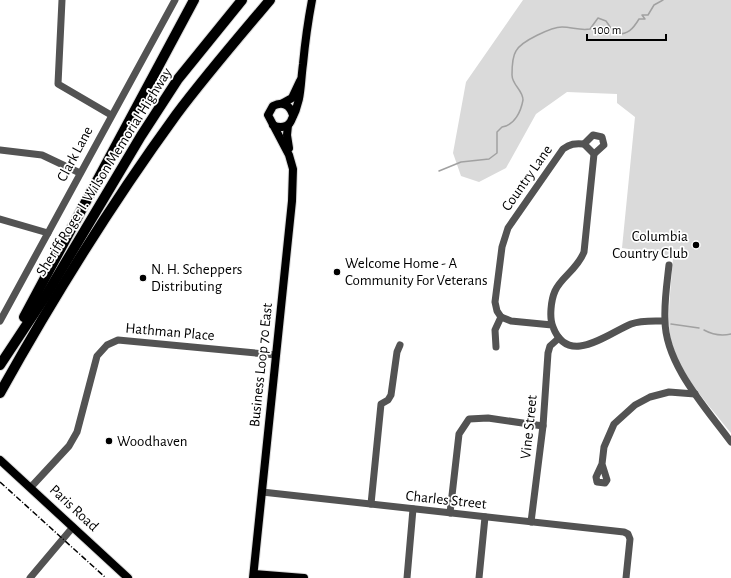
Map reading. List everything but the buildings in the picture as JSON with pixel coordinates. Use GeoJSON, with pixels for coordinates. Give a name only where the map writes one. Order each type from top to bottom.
{"type":"FeatureCollection","features":[{"type":"Feature","properties":{"kind":"highway"},"geometry":{"type":"LineString","coordinates":[[0,364],[194,0]]}},
{"type":"Feature","properties":{"kind":"highway","name":"Sheriff Roger I. Wilson Memorial Highway"},"geometry":{"type":"LineString","coordinates":[[0,364],[45,297],[141,136],[178,79],[242,0]]}},
{"type":"Feature","properties":{"kind":"highway","name":"Sheriff Roger I. Wilson Memorial Highway"},"geometry":{"type":"LineString","coordinates":[[0,393],[73,269],[130,180],[189,99],[270,0]]}},
{"type":"Feature","properties":{"kind":"main road"},"geometry":{"type":"LineString","coordinates":[[302,76],[295,94],[290,100],[283,103],[278,103],[270,110],[270,120],[273,125],[278,127],[288,125],[301,93],[312,0]]}},
{"type":"Feature","properties":{"kind":"main road"},"geometry":{"type":"LineString","coordinates":[[283,103],[288,106],[293,115]]}},
{"type":"Feature","properties":{"kind":"main road","name":"Business Loop 70 East"},"geometry":{"type":"LineString","coordinates":[[273,125],[289,155]]}},
{"type":"Feature","properties":{"kind":"main road","name":"Business Loop 70 East"},"geometry":{"type":"LineString","coordinates":[[252,577],[292,201],[292,169],[287,135],[288,125]]}},
{"type":"Feature","properties":{"kind":"main road","name":"Paris Road"},"geometry":{"type":"LineString","coordinates":[[0,460],[128,578]]}},
{"type":"Feature","properties":{"kind":"main road"},"geometry":{"type":"LineString","coordinates":[[252,577],[304,578]]}},
{"type":"Feature","properties":{"kind":"street"},"geometry":{"type":"LineString","coordinates":[[62,0],[58,84],[111,115]]}},
{"type":"Feature","properties":{"kind":"street","name":"Clark Lane"},"geometry":{"type":"LineString","coordinates":[[0,321],[175,0]]}},
{"type":"Feature","properties":{"kind":"street","name":"Country Lane"},"geometry":{"type":"LineString","coordinates":[[501,317],[497,311],[495,302],[502,247],[508,228],[563,149],[570,144],[584,144],[593,135],[602,138],[604,145],[594,154]]}},
{"type":"Feature","properties":{"kind":"street"},"geometry":{"type":"LineString","coordinates":[[584,144],[594,154],[584,252],[580,263],[555,289],[552,299],[552,325],[559,338],[568,345],[579,347],[589,345],[632,324],[664,321]]}},
{"type":"Feature","properties":{"kind":"street"},"geometry":{"type":"LineString","coordinates":[[0,150],[42,155],[80,172]]}},
{"type":"Feature","properties":{"kind":"street"},"geometry":{"type":"LineString","coordinates":[[0,220],[48,234]]}},
{"type":"Feature","properties":{"kind":"street"},"geometry":{"type":"LineString","coordinates":[[669,265],[664,321],[669,345],[677,365],[695,394],[731,442]]}},
{"type":"Feature","properties":{"kind":"street"},"geometry":{"type":"LineString","coordinates":[[496,347],[495,330],[501,317],[511,321],[552,325]]}},
{"type":"Feature","properties":{"kind":"street","name":"Vine Street"},"geometry":{"type":"LineString","coordinates":[[531,522],[543,426],[548,353],[550,346],[559,338]]}},
{"type":"Feature","properties":{"kind":"street","name":"Hathman Place"},"geometry":{"type":"LineString","coordinates":[[31,487],[69,446],[77,432],[97,356],[107,345],[118,340],[276,355]]}},
{"type":"Feature","properties":{"kind":"street"},"geometry":{"type":"LineString","coordinates":[[371,504],[381,404],[388,400],[391,395],[397,352],[400,345]]}},
{"type":"Feature","properties":{"kind":"street"},"geometry":{"type":"LineString","coordinates":[[602,464],[604,447],[614,424],[635,405],[650,397],[670,392],[695,394]]}},
{"type":"Feature","properties":{"kind":"street"},"geometry":{"type":"LineString","coordinates":[[450,513],[459,434],[470,419],[488,418],[543,426]]}},
{"type":"Feature","properties":{"kind":"street","name":"Charles Street"},"geometry":{"type":"LineString","coordinates":[[262,492],[628,534],[630,539],[626,578]]}},
{"type":"Feature","properties":{"kind":"street"},"geometry":{"type":"LineString","coordinates":[[407,578],[413,509]]}},
{"type":"Feature","properties":{"kind":"street"},"geometry":{"type":"LineString","coordinates":[[479,578],[485,517]]}},
{"type":"Feature","properties":{"kind":"street"},"geometry":{"type":"LineString","coordinates":[[30,578],[73,527]]}},
{"type":"Feature","properties":{"kind":"shaded area","name":"Columbia Country Club"},"geometry":{"type":"Polygon","coordinates":[[[523,0],[731,0],[731,433],[694,386],[679,361],[673,347],[670,334],[669,316],[673,256],[622,248],[635,117],[617,103],[617,94],[567,92],[536,114],[506,168],[479,182],[461,176],[453,153],[466,82],[523,0]]]}},
{"type":"Feature","properties":{"kind":"waterway"},"geometry":{"type":"LineString","coordinates":[[439,171],[461,162],[489,159],[497,153],[497,132],[517,117],[523,100],[523,96],[512,79],[512,69],[515,53],[524,43],[551,29],[562,27],[583,30],[590,29],[598,18],[606,21],[615,34],[627,32],[635,26],[639,19],[645,19],[642,15],[648,15],[654,5],[663,0]]}},
{"type":"Feature","properties":{"kind":"waterway"},"geometry":{"type":"LineString","coordinates":[[671,324],[699,328]]}},
{"type":"Feature","properties":{"kind":"waterway"},"geometry":{"type":"LineString","coordinates":[[704,330],[718,335],[731,334]]}},
{"type":"Feature","properties":{"kind":"railway"},"geometry":{"type":"LineString","coordinates":[[0,482],[106,578]]}},
{"type":"Feature","properties":{"kind":"place","name":"Columbia Country Club"},"geometry":{"type":"Point","coordinates":[696,245]}},
{"type":"Feature","properties":{"kind":"place","name":"Welcome Home - A Community For Veterans"},"geometry":{"type":"Point","coordinates":[337,272]}},
{"type":"Feature","properties":{"kind":"place","name":"N. H. Scheppers Distributing"},"geometry":{"type":"Point","coordinates":[143,278]}},
{"type":"Feature","properties":{"kind":"place","name":"Woodhaven"},"geometry":{"type":"Point","coordinates":[109,441]}}]}
